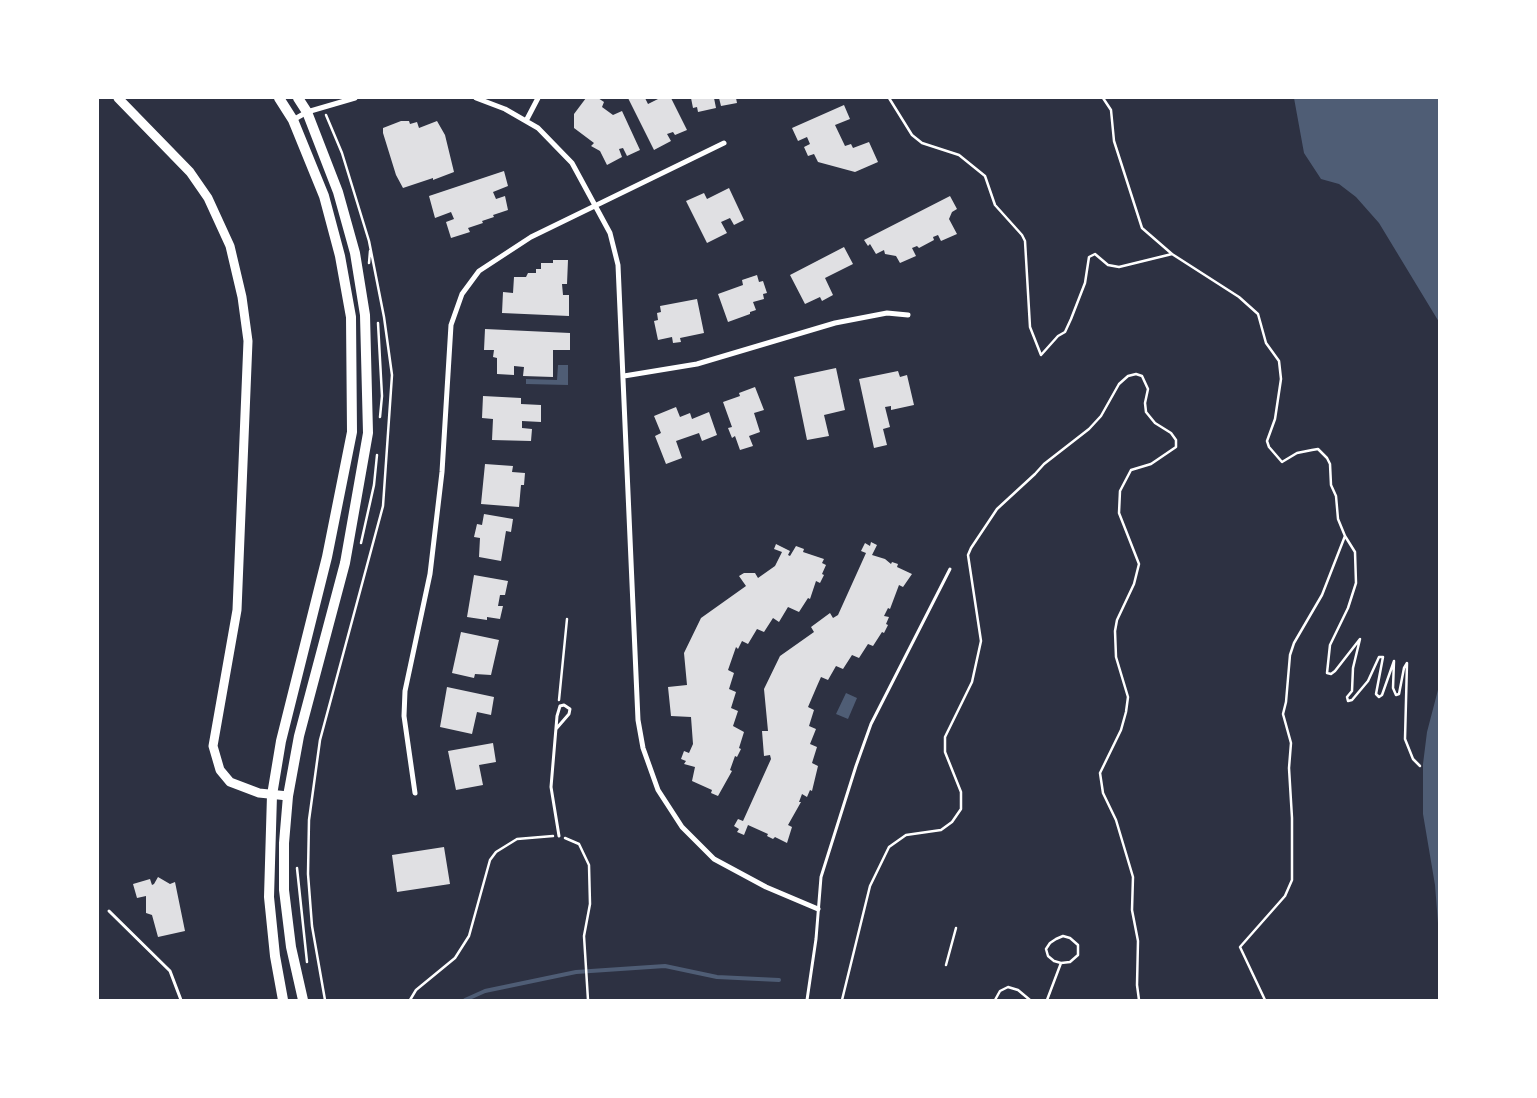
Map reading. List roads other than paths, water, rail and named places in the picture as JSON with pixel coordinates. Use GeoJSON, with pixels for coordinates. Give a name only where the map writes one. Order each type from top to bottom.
{"type":"FeatureCollection","features":[{"type":"Feature","properties":{"kind":"main road"},"geometry":{"type":"LineString","coordinates":[[278,98],[293,120],[324,196],[340,256],[351,317],[352,432],[327,557],[281,741],[272,795],[269,897],[274,956],[283,1000]]}},
{"type":"Feature","properties":{"kind":"main road"},"geometry":{"type":"LineString","coordinates":[[298,98],[307,112],[338,192],[355,252],[365,315],[368,433],[345,563],[299,736],[288,796],[284,843],[284,890],[291,947],[303,1000]]}},
{"type":"Feature","properties":{"kind":"street"},"geometry":{"type":"LineString","coordinates":[[118,98],[190,172],[208,198],[230,246],[240,289],[248,341],[237,610],[213,746],[220,770],[230,782],[244,789],[272,795],[288,796]]}},
{"type":"Feature","properties":{"kind":"street"},"geometry":{"type":"LineString","coordinates":[[293,120],[307,112],[355,98]]}},
{"type":"Feature","properties":{"kind":"street"},"geometry":{"type":"LineString","coordinates":[[476,98],[505,109],[538,128],[572,163],[610,233],[618,265],[638,720],[650,771],[661,796],[682,827],[714,859],[766,887],[818,909]]}},
{"type":"Feature","properties":{"kind":"street"},"geometry":{"type":"LineString","coordinates":[[526,121],[538,98]]}},
{"type":"Feature","properties":{"kind":"street"},"geometry":{"type":"LineString","coordinates":[[415,793],[404,716],[405,691],[430,574],[442,472],[447,372],[455,309],[469,283],[479,271],[496,258],[532,237],[724,143]]}},
{"type":"Feature","properties":{"kind":"street"},"geometry":{"type":"LineString","coordinates":[[624,376],[697,364],[835,323],[887,313],[908,314]]}},
{"type":"Feature","properties":{"kind":"lane"},"geometry":{"type":"LineString","coordinates":[[807,1000],[816,940],[821,877],[871,724],[950,569]]}},
{"type":"Feature","properties":{"kind":"lane"},"geometry":{"type":"LineString","coordinates":[[556,729],[569,714],[570,709],[564,705],[560,706],[556,729],[550,787],[559,836]]}},
{"type":"Feature","properties":{"kind":"lane"},"geometry":{"type":"LineString","coordinates":[[109,911],[170,971],[181,1000]]}},
{"type":"Feature","properties":{"kind":"water"},"geometry":{"type":"Polygon","coordinates":[[[1294,98],[1439,98],[1439,322],[1379,223],[1356,197],[1339,184],[1321,179],[1304,153],[1294,98]]]}},
{"type":"Feature","properties":{"kind":"water"},"geometry":{"type":"Polygon","coordinates":[[[558,365],[568,365],[568,385],[526,384],[526,379],[557,380],[558,365]]]}},
{"type":"Feature","properties":{"kind":"water"},"geometry":{"type":"Polygon","coordinates":[[[1439,686],[1439,936],[1435,885],[1423,814],[1423,764],[1427,732],[1439,686]]]}},
{"type":"Feature","properties":{"kind":"water"},"geometry":{"type":"Polygon","coordinates":[[[846,693],[857,698],[848,719],[836,714],[846,693]]]}},
{"type":"Feature","properties":{"kind":"waterway"},"geometry":{"type":"LineString","coordinates":[[465,1000],[485,991],[576,972],[665,966],[717,977],[779,980]]}}]}
